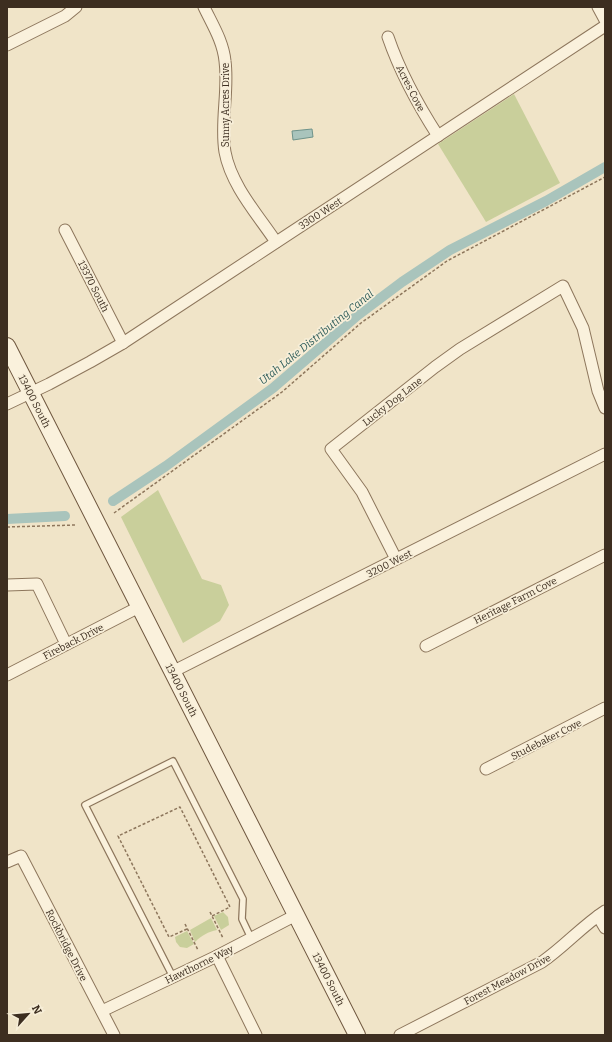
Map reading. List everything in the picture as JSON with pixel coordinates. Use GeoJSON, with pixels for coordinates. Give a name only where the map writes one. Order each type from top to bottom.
{"type":"FeatureCollection","features":[{"type":"Feature","properties":{"kind":"main road","name":"13400 South"},"geometry":{"type":"LineString","coordinates":[[7,346],[357,1035]]}},
{"type":"Feature","properties":{"kind":"street"},"geometry":{"type":"LineString","coordinates":[[7,45],[65,16],[76,7]]}},
{"type":"Feature","properties":{"kind":"street","name":"Sunny Acres Drive"},"geometry":{"type":"LineString","coordinates":[[204,7],[221,42],[226,62],[224,140],[228,164],[239,186],[276,242]]}},
{"type":"Feature","properties":{"kind":"street"},"geometry":{"type":"LineString","coordinates":[[598,7],[605,20]]}},
{"type":"Feature","properties":{"kind":"street","name":"3300 West"},"geometry":{"type":"LineString","coordinates":[[7,404],[53,382],[123,343],[605,26]]}},
{"type":"Feature","properties":{"kind":"street","name":"Acres Cove"},"geometry":{"type":"LineString","coordinates":[[388,37],[394,56],[438,136]]}},
{"type":"Feature","properties":{"kind":"street","name":"13370 South"},"geometry":{"type":"LineString","coordinates":[[65,230],[123,343]]}},
{"type":"Feature","properties":{"kind":"street","name":"Lucky Dog Lane"},"geometry":{"type":"LineString","coordinates":[[396,559],[362,492],[331,449],[435,366],[466,345],[563,286],[583,328],[598,391],[605,408]]}},
{"type":"Feature","properties":{"kind":"street","name":"3200 West"},"geometry":{"type":"LineString","coordinates":[[172,672],[605,454]]}},
{"type":"Feature","properties":{"kind":"street","name":"Heritage Farm Cove"},"geometry":{"type":"LineString","coordinates":[[426,646],[605,555]]}},
{"type":"Feature","properties":{"kind":"street"},"geometry":{"type":"LineString","coordinates":[[7,586],[37,584],[66,644]]}},
{"type":"Feature","properties":{"kind":"street","name":"Fireback Drive"},"geometry":{"type":"LineString","coordinates":[[7,675],[139,607]]}},
{"type":"Feature","properties":{"kind":"street","name":"Studebaker Cove"},"geometry":{"type":"LineString","coordinates":[[486,769],[605,708]]}},
{"type":"Feature","properties":{"kind":"street","name":"Rockbridge Drive"},"geometry":{"type":"LineString","coordinates":[[7,862],[21,856],[114,1035]]}},
{"type":"Feature","properties":{"kind":"street"},"geometry":{"type":"LineString","coordinates":[[602,914],[605,928]]}},
{"type":"Feature","properties":{"kind":"street","name":"Forest Meadow Drive"},"geometry":{"type":"LineString","coordinates":[[400,1035],[542,962],[602,914]]}},
{"type":"Feature","properties":{"kind":"street","name":"Hawthorne Way"},"geometry":{"type":"LineString","coordinates":[[102,1011],[217,956],[296,915]]}},
{"type":"Feature","properties":{"kind":"street"},"geometry":{"type":"LineString","coordinates":[[217,956],[256,1035]]}},
{"type":"Feature","properties":{"kind":"lane"},"geometry":{"type":"LineString","coordinates":[[173,977],[85,805],[173,761],[243,899],[242,919],[251,938]]}},
{"type":"Feature","properties":{"kind":"path"},"geometry":{"type":"LineString","coordinates":[[114,513],[282,392],[361,323],[447,261],[605,177]]}},
{"type":"Feature","properties":{"kind":"path"},"geometry":{"type":"LineString","coordinates":[[7,527],[76,525]]}},
{"type":"Feature","properties":{"kind":"path"},"geometry":{"type":"LineString","coordinates":[[187,929],[169,937],[118,836],[180,807],[230,907],[212,916]]}},
{"type":"Feature","properties":{"kind":"path"},"geometry":{"type":"LineString","coordinates":[[210,912],[223,938]]}},
{"type":"Feature","properties":{"kind":"path"},"geometry":{"type":"LineString","coordinates":[[185,924],[198,950]]}},
{"type":"Feature","properties":{"kind":"green space"},"geometry":{"type":"Polygon","coordinates":[[[514,94],[560,183],[486,222],[438,144],[514,94]]]}},
{"type":"Feature","properties":{"kind":"green space"},"geometry":{"type":"Polygon","coordinates":[[[158,490],[202,579],[221,585],[229,605],[220,621],[183,643],[121,517],[158,490]]]}},
{"type":"Feature","properties":{"kind":"green space"},"geometry":{"type":"Polygon","coordinates":[[[223,912],[228,917],[229,925],[221,930],[214,916],[223,912]]]}},
{"type":"Feature","properties":{"kind":"green space"},"geometry":{"type":"Polygon","coordinates":[[[211,918],[217,930],[205,934],[195,942],[190,930],[211,918]]]}},
{"type":"Feature","properties":{"kind":"green space"},"geometry":{"type":"Polygon","coordinates":[[[187,931],[194,944],[187,948],[180,947],[176,942],[175,937],[187,931]]]}},
{"type":"Feature","properties":{"kind":"water"},"geometry":{"type":"Polygon","coordinates":[[[312,129],[313,137],[293,140],[292,131],[312,129]]]}},
{"type":"Feature","properties":{"kind":"waterway","name":"Utah Lake Distributing Canal"},"geometry":{"type":"LineString","coordinates":[[113,501],[166,466],[273,388],[358,315],[402,282],[450,250],[546,201],[605,167]]}},
{"type":"Feature","properties":{"kind":"waterway","name":"Utah Lake Distributing Canal"},"geometry":{"type":"LineString","coordinates":[[7,519],[65,516]]}}]}
